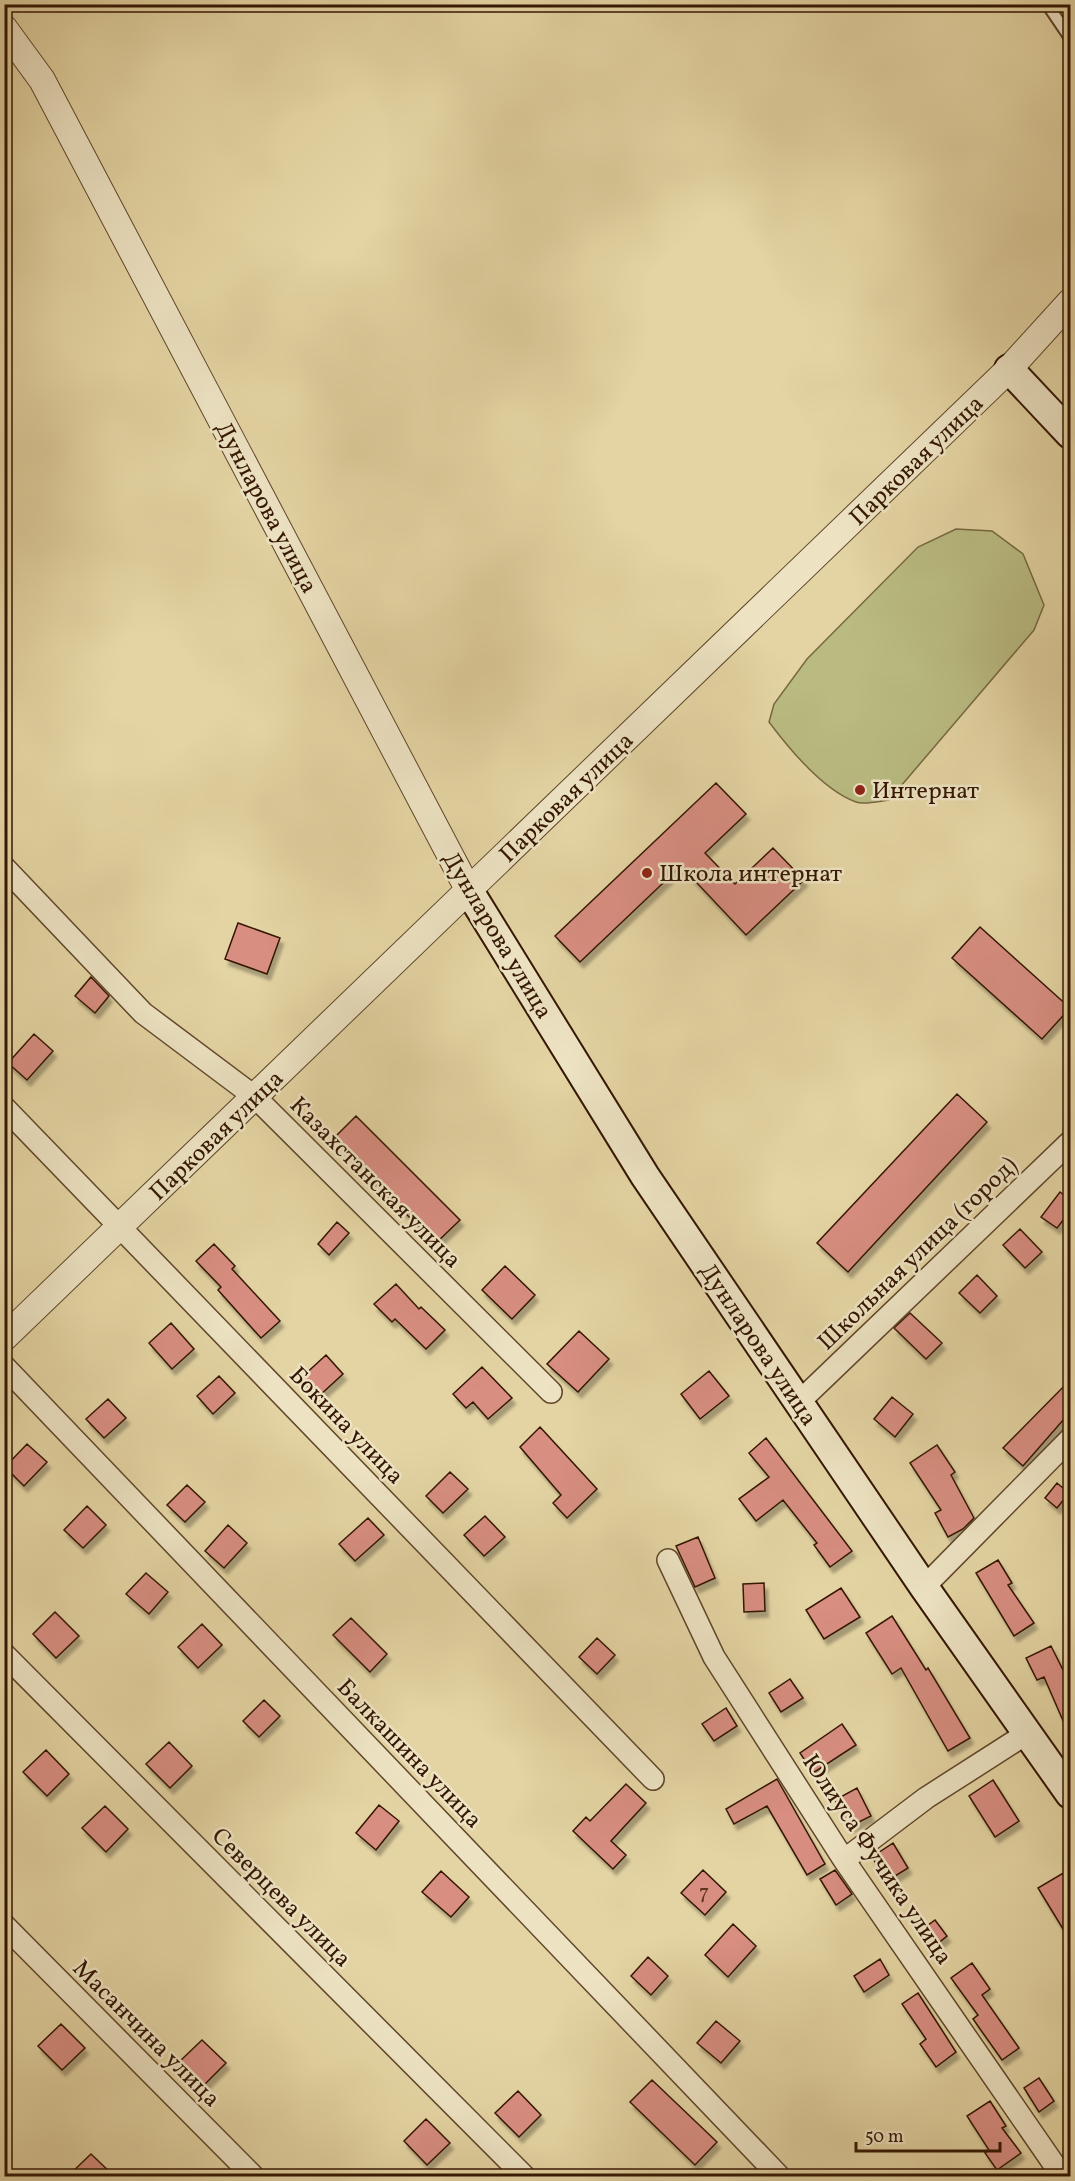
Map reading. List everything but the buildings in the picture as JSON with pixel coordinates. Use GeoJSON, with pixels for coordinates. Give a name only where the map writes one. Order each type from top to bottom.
{"type":"FeatureCollection","features":[{"type":"Feature","properties":{"kind":"main road"},"geometry":{"type":"LineString","coordinates":[[1009,369],[1071,434]]}},
{"type":"Feature","properties":{"kind":"main road","name":"Дунларова улица"},"geometry":{"type":"LineString","coordinates":[[468,891],[645,1176],[924,1587],[1026,1734],[1071,1794]]}},
{"type":"Feature","properties":{"kind":"street","name":"Дунларова улица"},"geometry":{"type":"LineString","coordinates":[[4,28],[42,80],[468,891]]}},
{"type":"Feature","properties":{"kind":"street","name":"Парковая улица"},"geometry":{"type":"LineString","coordinates":[[4,1338],[1009,369],[1071,302]]}},
{"type":"Feature","properties":{"kind":"street","name":"Казахстанская улица"},"geometry":{"type":"LineString","coordinates":[[4,867],[143,1013],[255,1097],[551,1392]]}},
{"type":"Feature","properties":{"kind":"street","name":"Бокина улица"},"geometry":{"type":"LineString","coordinates":[[4,1107],[653,1779]]}},
{"type":"Feature","properties":{"kind":"street","name":"Школьная улица (город)"},"geometry":{"type":"LineString","coordinates":[[799,1402],[1071,1142]]}},
{"type":"Feature","properties":{"kind":"street","name":"Балкашина улица"},"geometry":{"type":"LineString","coordinates":[[4,1365],[778,2176]]}},
{"type":"Feature","properties":{"kind":"street"},"geometry":{"type":"LineString","coordinates":[[924,1587],[1071,1439]]}},
{"type":"Feature","properties":{"kind":"street","name":"Юлиуса Фучика улица"},"geometry":{"type":"LineString","coordinates":[[668,1560],[714,1657],[844,1860],[1062,2176]]}},
{"type":"Feature","properties":{"kind":"street","name":"Северцева улица"},"geometry":{"type":"LineString","coordinates":[[4,1654],[524,2176]]}},
{"type":"Feature","properties":{"kind":"street"},"geometry":{"type":"LineString","coordinates":[[844,1860],[926,1798],[1026,1734]]}},
{"type":"Feature","properties":{"kind":"street","name":"Масанчина улица"},"geometry":{"type":"LineString","coordinates":[[4,1924],[253,2176]]}},
{"type":"Feature","properties":{"kind":"lane"},"geometry":{"type":"LineString","coordinates":[[1047,4],[1071,38]]}},
{"type":"Feature","properties":{"kind":"green space"},"geometry":{"type":"Polygon","coordinates":[[[956,529],[992,531],[1023,554],[1044,605],[1034,630],[889,800],[856,802],[820,779],[787,745],[769,722],[774,704],[807,659],[918,547],[956,529]]]}},
{"type":"Feature","properties":{"kind":"place","name":"Интернат"},"geometry":{"type":"Point","coordinates":[860,790]}},
{"type":"Feature","properties":{"kind":"place","name":"Школа интернат"},"geometry":{"type":"Point","coordinates":[647,873]}}]}
